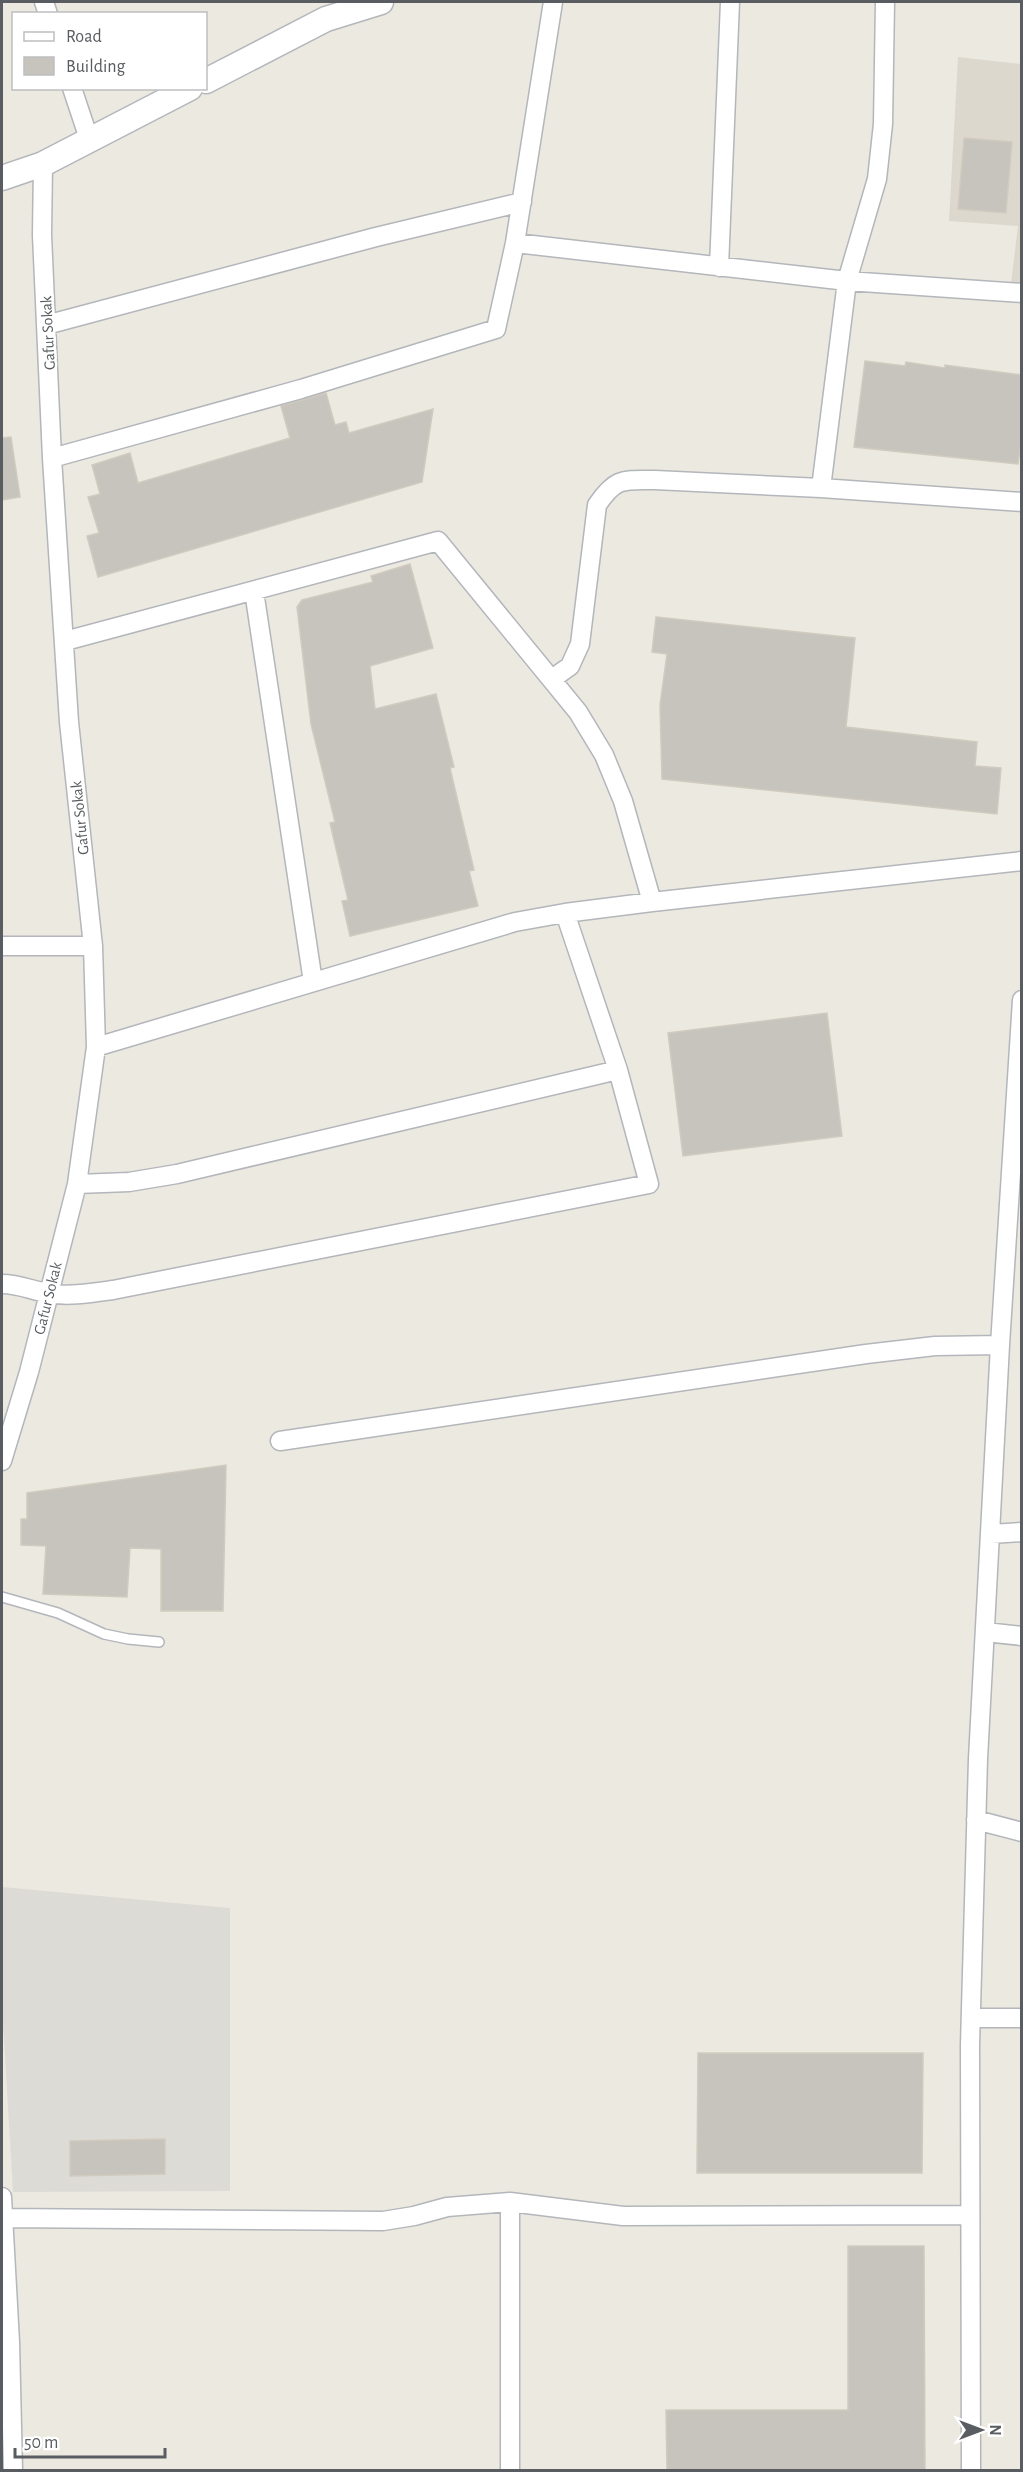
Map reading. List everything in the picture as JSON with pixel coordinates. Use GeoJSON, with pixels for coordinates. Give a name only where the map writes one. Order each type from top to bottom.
{"type":"FeatureCollection","features":[{"type":"Feature","properties":{"kind":"street"},"geometry":{"type":"LineString","coordinates":[[207,80],[326,10],[381,2]]}},
{"type":"Feature","properties":{"kind":"street"},"geometry":{"type":"LineString","coordinates":[[52,459],[302,389],[496,329],[515,243],[553,2]]}},
{"type":"Feature","properties":{"kind":"street"},"geometry":{"type":"LineString","coordinates":[[719,267],[730,2]]}},
{"type":"Feature","properties":{"kind":"street"},"geometry":{"type":"LineString","coordinates":[[821,488],[847,281],[877,179],[884,115],[885,2]]}},
{"type":"Feature","properties":{"kind":"street"},"geometry":{"type":"LineString","coordinates":[[73,90],[89,139]]}},
{"type":"Feature","properties":{"kind":"street"},"geometry":{"type":"LineString","coordinates":[[2,178],[43,164],[186,90]]}},
{"type":"Feature","properties":{"kind":"street","name":"Gafur Sokak"},"geometry":{"type":"LineString","coordinates":[[2,1461],[29,1372],[77,1184],[96,1047],[93,946],[69,722],[52,459],[42,235],[43,164]]}},
{"type":"Feature","properties":{"kind":"street"},"geometry":{"type":"LineString","coordinates":[[46,325],[376,237],[522,202]]}},
{"type":"Feature","properties":{"kind":"street"},"geometry":{"type":"LineString","coordinates":[[515,243],[847,281],[1022,293]]}},
{"type":"Feature","properties":{"kind":"street"},"geometry":{"type":"LineString","coordinates":[[552,679],[570,666],[580,644],[597,505],[609,487],[628,480],[655,480],[821,488],[1022,502]]}},
{"type":"Feature","properties":{"kind":"street"},"geometry":{"type":"LineString","coordinates":[[65,641],[438,541],[578,712],[603,755],[624,801],[652,902]]}},
{"type":"Feature","properties":{"kind":"street"},"geometry":{"type":"LineString","coordinates":[[254,591],[313,982]]}},
{"type":"Feature","properties":{"kind":"street"},"geometry":{"type":"LineString","coordinates":[[96,1047],[515,922],[652,902],[1022,861]]}},
{"type":"Feature","properties":{"kind":"street"},"geometry":{"type":"LineString","coordinates":[[2,1284],[27,1287],[48,1293],[78,1294],[113,1290],[650,1184],[618,1070],[565,913]]}},
{"type":"Feature","properties":{"kind":"street"},"geometry":{"type":"LineString","coordinates":[[2,946],[93,946]]}},
{"type":"Feature","properties":{"kind":"street"},"geometry":{"type":"LineString","coordinates":[[971,2470],[970,2018],[976,1820],[1000,1345],[1022,1000]]}},
{"type":"Feature","properties":{"kind":"street"},"geometry":{"type":"LineString","coordinates":[[77,1184],[129,1182],[177,1174],[618,1070]]}},
{"type":"Feature","properties":{"kind":"street"},"geometry":{"type":"LineString","coordinates":[[280,1441],[866,1354],[934,1346],[1000,1345]]}},
{"type":"Feature","properties":{"kind":"street"},"geometry":{"type":"LineString","coordinates":[[991,1534],[1022,1532]]}},
{"type":"Feature","properties":{"kind":"street"},"geometry":{"type":"LineString","coordinates":[[985,1632],[1022,1636]]}},
{"type":"Feature","properties":{"kind":"street"},"geometry":{"type":"LineString","coordinates":[[976,1820],[1022,1832]]}},
{"type":"Feature","properties":{"kind":"street"},"geometry":{"type":"LineString","coordinates":[[970,2018],[1022,2018]]}},
{"type":"Feature","properties":{"kind":"street"},"geometry":{"type":"LineString","coordinates":[[2,2197],[10,2342],[13,2470]]}},
{"type":"Feature","properties":{"kind":"street"},"geometry":{"type":"LineString","coordinates":[[3,2218],[383,2221],[447,2207],[510,2202],[634,2216],[970,2215]]}},
{"type":"Feature","properties":{"kind":"street"},"geometry":{"type":"LineString","coordinates":[[510,2202],[510,2470]]}},
{"type":"Feature","properties":{"kind":"lane"},"geometry":{"type":"LineString","coordinates":[[2,1597],[58,1613],[104,1634],[128,1640],[159,1642]]}},
{"type":"Feature","properties":{"kind":"shaded area"},"geometry":{"type":"Polygon","coordinates":[[[958,57],[1021,64],[1021,284],[1011,283],[1018,226],[949,221],[958,57]]]}},
{"type":"Feature","properties":{"kind":"shaded area"},"geometry":{"type":"Polygon","coordinates":[[[2,1887],[230,1908],[230,2191],[13,2192],[2,2005],[2,1887]]]}},
{"type":"Feature","properties":{"kind":"building"},"geometry":{"type":"Polygon","coordinates":[[[964,138],[1012,142],[1006,213],[958,209],[964,138]]]}},
{"type":"Feature","properties":{"kind":"building"},"geometry":{"type":"Polygon","coordinates":[[[865,361],[905,366],[906,362],[945,368],[945,365],[1022,375],[1022,436],[1018,464],[854,447],[865,361]]]}},
{"type":"Feature","properties":{"kind":"building"},"geometry":{"type":"Polygon","coordinates":[[[326,393],[335,425],[346,422],[349,433],[433,409],[422,482],[98,577],[87,536],[99,533],[88,497],[100,494],[92,465],[130,453],[138,483],[290,438],[281,406],[326,393]]]}},
{"type":"Feature","properties":{"kind":"building"},"geometry":{"type":"Polygon","coordinates":[[[11,437],[20,497],[2,500],[2,438],[11,437]]]}},
{"type":"Feature","properties":{"kind":"building"},"geometry":{"type":"Polygon","coordinates":[[[410,564],[433,648],[370,666],[375,709],[436,694],[454,767],[450,768],[474,870],[469,871],[478,906],[350,936],[342,901],[348,900],[330,823],[335,822],[311,724],[297,607],[302,600],[373,582],[371,576],[410,564]]]}},
{"type":"Feature","properties":{"kind":"building"},"geometry":{"type":"Polygon","coordinates":[[[656,617],[855,638],[846,727],[977,742],[975,766],[1001,768],[997,814],[662,779],[660,705],[667,654],[652,652],[656,617]]]}},
{"type":"Feature","properties":{"kind":"building"},"geometry":{"type":"Polygon","coordinates":[[[827,1013],[842,1136],[683,1156],[668,1033],[827,1013]]]}},
{"type":"Feature","properties":{"kind":"building"},"geometry":{"type":"Polygon","coordinates":[[[226,1465],[223,1611],[161,1611],[161,1549],[130,1548],[127,1597],[43,1594],[46,1546],[21,1545],[21,1519],[27,1519],[27,1493],[226,1465]]]}},
{"type":"Feature","properties":{"kind":"building"},"geometry":{"type":"Polygon","coordinates":[[[698,2053],[923,2053],[922,2173],[697,2173],[698,2053]]]}},
{"type":"Feature","properties":{"kind":"building"},"geometry":{"type":"Polygon","coordinates":[[[165,2139],[165,2174],[70,2176],[70,2141],[165,2139]]]}},
{"type":"Feature","properties":{"kind":"building"},"geometry":{"type":"Polygon","coordinates":[[[848,2246],[924,2246],[925,2470],[667,2470],[666,2410],[848,2410],[848,2246]]]}}]}
